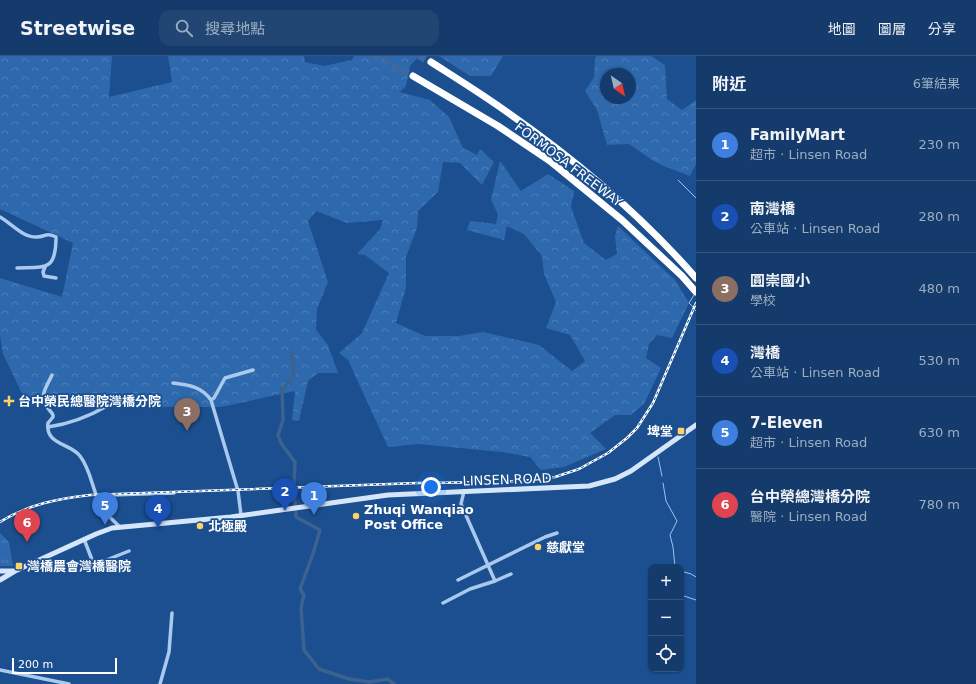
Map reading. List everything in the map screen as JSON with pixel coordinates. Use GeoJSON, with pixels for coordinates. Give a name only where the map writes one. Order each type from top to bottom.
{"type":"FeatureCollection","features":[{"type":"Feature","properties":{"kind":"highway","name":"FORMOSA FREEWAY"},"geometry":{"type":"LineString","coordinates":[[431,62],[507,111],[569,159],[629,210],[696,278]]}},
{"type":"Feature","properties":{"kind":"highway","name":"FORMOSA FREEWAY"},"geometry":{"type":"LineString","coordinates":[[413,76],[498,126],[550,162],[622,220],[682,276],[696,292]]}},
{"type":"Feature","properties":{"kind":"main road","name":"LINSEN ROAD"},"geometry":{"type":"LineString","coordinates":[[241,516],[388,495],[589,486],[610,481],[631,471],[696,425]]}},
{"type":"Feature","properties":{"kind":"main road"},"geometry":{"type":"LineString","coordinates":[[0,580],[15,571],[84,539],[120,527],[241,516]]}},
{"type":"Feature","properties":{"kind":"main road"},"geometry":{"type":"LineString","coordinates":[[0,571],[15,571]]}},
{"type":"Feature","properties":{"kind":"street"},"geometry":{"type":"LineString","coordinates":[[0,217],[24,234],[37,237],[45,234],[51,234],[56,237],[52,262],[44,267],[17,268]]}},
{"type":"Feature","properties":{"kind":"street"},"geometry":{"type":"LineString","coordinates":[[44,267],[42,272],[44,276],[56,278]]}},
{"type":"Feature","properties":{"kind":"street"},"geometry":{"type":"LineString","coordinates":[[210,400],[214,398],[225,378],[253,370]]}},
{"type":"Feature","properties":{"kind":"street"},"geometry":{"type":"LineString","coordinates":[[52,375],[46,387],[43,398],[53,415],[48,423],[49,435],[57,443],[72,449],[79,455],[86,465],[99,504],[120,527]]}},
{"type":"Feature","properties":{"kind":"street"},"geometry":{"type":"LineString","coordinates":[[173,383],[194,386],[206,393],[210,400],[238,491],[241,516]]}},
{"type":"Feature","properties":{"kind":"street"},"geometry":{"type":"LineString","coordinates":[[48,428],[79,420],[107,406]]}},
{"type":"Feature","properties":{"kind":"street"},"geometry":{"type":"LineString","coordinates":[[464,491],[461,504],[495,581]]}},
{"type":"Feature","properties":{"kind":"street"},"geometry":{"type":"LineString","coordinates":[[111,495],[174,493]]}},
{"type":"Feature","properties":{"kind":"street"},"geometry":{"type":"LineString","coordinates":[[458,580],[545,537],[557,533]]}},
{"type":"Feature","properties":{"kind":"street"},"geometry":{"type":"LineString","coordinates":[[84,539],[94,565],[129,551]]}},
{"type":"Feature","properties":{"kind":"street"},"geometry":{"type":"LineString","coordinates":[[442,603],[470,589],[511,574]]}},
{"type":"Feature","properties":{"kind":"street"},"geometry":{"type":"LineString","coordinates":[[160,684],[169,652],[172,613]]}},
{"type":"Feature","properties":{"kind":"street"},"geometry":{"type":"LineString","coordinates":[[0,670],[70,684]]}},
{"type":"Feature","properties":{"kind":"green space"},"geometry":{"type":"Polygon","coordinates":[[[0,56],[112,56],[109,97],[172,82],[168,56],[304,56],[305,62],[324,66],[352,60],[354,56],[419,56],[410,66],[406,86],[400,92],[430,100],[449,117],[463,148],[477,155],[480,149],[494,162],[482,185],[460,163],[443,162],[438,192],[418,211],[417,228],[406,257],[406,287],[396,323],[425,336],[459,336],[483,332],[539,345],[572,371],[585,361],[570,335],[546,328],[556,302],[544,274],[542,256],[524,234],[507,226],[504,240],[467,230],[470,221],[496,224],[498,214],[491,200],[500,161],[521,191],[548,174],[574,191],[571,207],[584,243],[606,260],[617,254],[615,236],[618,226],[675,280],[689,303],[672,338],[657,335],[649,344],[646,358],[661,368],[644,404],[631,415],[615,415],[590,433],[606,449],[564,467],[541,470],[530,457],[502,452],[418,444],[388,447],[348,360],[339,353],[362,333],[389,273],[365,255],[357,254],[380,229],[383,220],[347,223],[316,211],[308,221],[328,282],[317,309],[316,330],[328,345],[338,373],[318,373],[308,381],[299,421],[292,420],[295,391],[221,407],[116,407],[78,402],[28,406],[3,354],[0,335],[0,278],[62,297],[73,243],[0,209],[0,56]]]}},
{"type":"Feature","properties":{"kind":"green space"},"geometry":{"type":"Polygon","coordinates":[[[439,56],[503,56],[491,76],[470,76],[439,56]]]}},
{"type":"Feature","properties":{"kind":"green space"},"geometry":{"type":"Polygon","coordinates":[[[597,56],[651,56],[665,65],[667,99],[682,110],[696,100],[696,164],[690,176],[652,160],[629,144],[607,145],[597,110],[585,91],[594,77],[595,58],[597,56]]]}},
{"type":"Feature","properties":{"kind":"green space"},"geometry":{"type":"Polygon","coordinates":[[[0,533],[9,542],[13,566],[0,566],[0,533]]]}},
{"type":"Feature","properties":{"kind":"waterway"},"geometry":{"type":"LineString","coordinates":[[678,180],[696,198]]}},
{"type":"Feature","properties":{"kind":"waterway"},"geometry":{"type":"LineString","coordinates":[[693,307],[689,303],[694,295]]}},
{"type":"Feature","properties":{"kind":"waterway"},"geometry":{"type":"LineString","coordinates":[[292,352],[294,376],[282,389],[283,420],[278,435],[281,443],[295,462],[294,486],[296,517],[320,530],[300,589],[304,595],[301,608],[304,650],[319,669],[349,679],[369,682],[388,679],[394,684]]}},
{"type":"Feature","properties":{"kind":"waterway"},"geometry":{"type":"LineString","coordinates":[[658,457],[662,476]]}},
{"type":"Feature","properties":{"kind":"waterway"},"geometry":{"type":"LineString","coordinates":[[663,483],[666,501],[677,521],[670,535],[675,564]]}},
{"type":"Feature","properties":{"kind":"waterway"},"geometry":{"type":"LineString","coordinates":[[684,572],[696,577]]}},
{"type":"Feature","properties":{"kind":"waterway"},"geometry":{"type":"LineString","coordinates":[[684,596],[696,600]]}},
{"type":"Feature","properties":{"kind":"tunnel"},"geometry":{"type":"LineString","coordinates":[[374,56],[413,76]]}},
{"type":"Feature","properties":{"kind":"tunnel"},"geometry":{"type":"LineString","coordinates":[[419,56],[431,62]]}},
{"type":"Feature","properties":{"kind":"railway"},"geometry":{"type":"LineString","coordinates":[[0,522],[22,511],[44,503],[90,495],[418,483],[502,482],[555,477],[579,469],[608,453],[637,428],[653,403],[696,303]]}},
{"type":"Feature","properties":{"kind":"place","name":"台中榮民總醫院灣橋分院"},"geometry":{"type":"Point","coordinates":[9,401]}},
{"type":"Feature","properties":{"kind":"place","name":"圓崇國小"},"geometry":{"type":"Point","coordinates":[187,431]}},
{"type":"Feature","properties":{"kind":"place","name":"埤堂"},"geometry":{"type":"Point","coordinates":[681,431]}},
{"type":"Feature","properties":{"kind":"place","name":"南灣橋"},"geometry":{"type":"Point","coordinates":[285,511]}},
{"type":"Feature","properties":{"kind":"place","name":"FamilyMart"},"geometry":{"type":"Point","coordinates":[314,515]}},
{"type":"Feature","properties":{"kind":"place","name":"Zhuqi Wanqiao Post Office"},"geometry":{"type":"Point","coordinates":[356,516]}},
{"type":"Feature","properties":{"kind":"place","name":"7-Eleven"},"geometry":{"type":"Point","coordinates":[105,525]}},
{"type":"Feature","properties":{"kind":"place","name":"北極殿"},"geometry":{"type":"Point","coordinates":[200,526]}},
{"type":"Feature","properties":{"kind":"place","name":"灣橋"},"geometry":{"type":"Point","coordinates":[158,528]}},
{"type":"Feature","properties":{"kind":"place","name":"台中榮總灣橋分院"},"geometry":{"type":"Point","coordinates":[27,542]}},
{"type":"Feature","properties":{"kind":"place","name":"慈獻堂"},"geometry":{"type":"Point","coordinates":[538,547]}},
{"type":"Feature","properties":{"kind":"place","name":"灣橋農會灣橋醫院"},"geometry":{"type":"Point","coordinates":[19,566]}}]}
